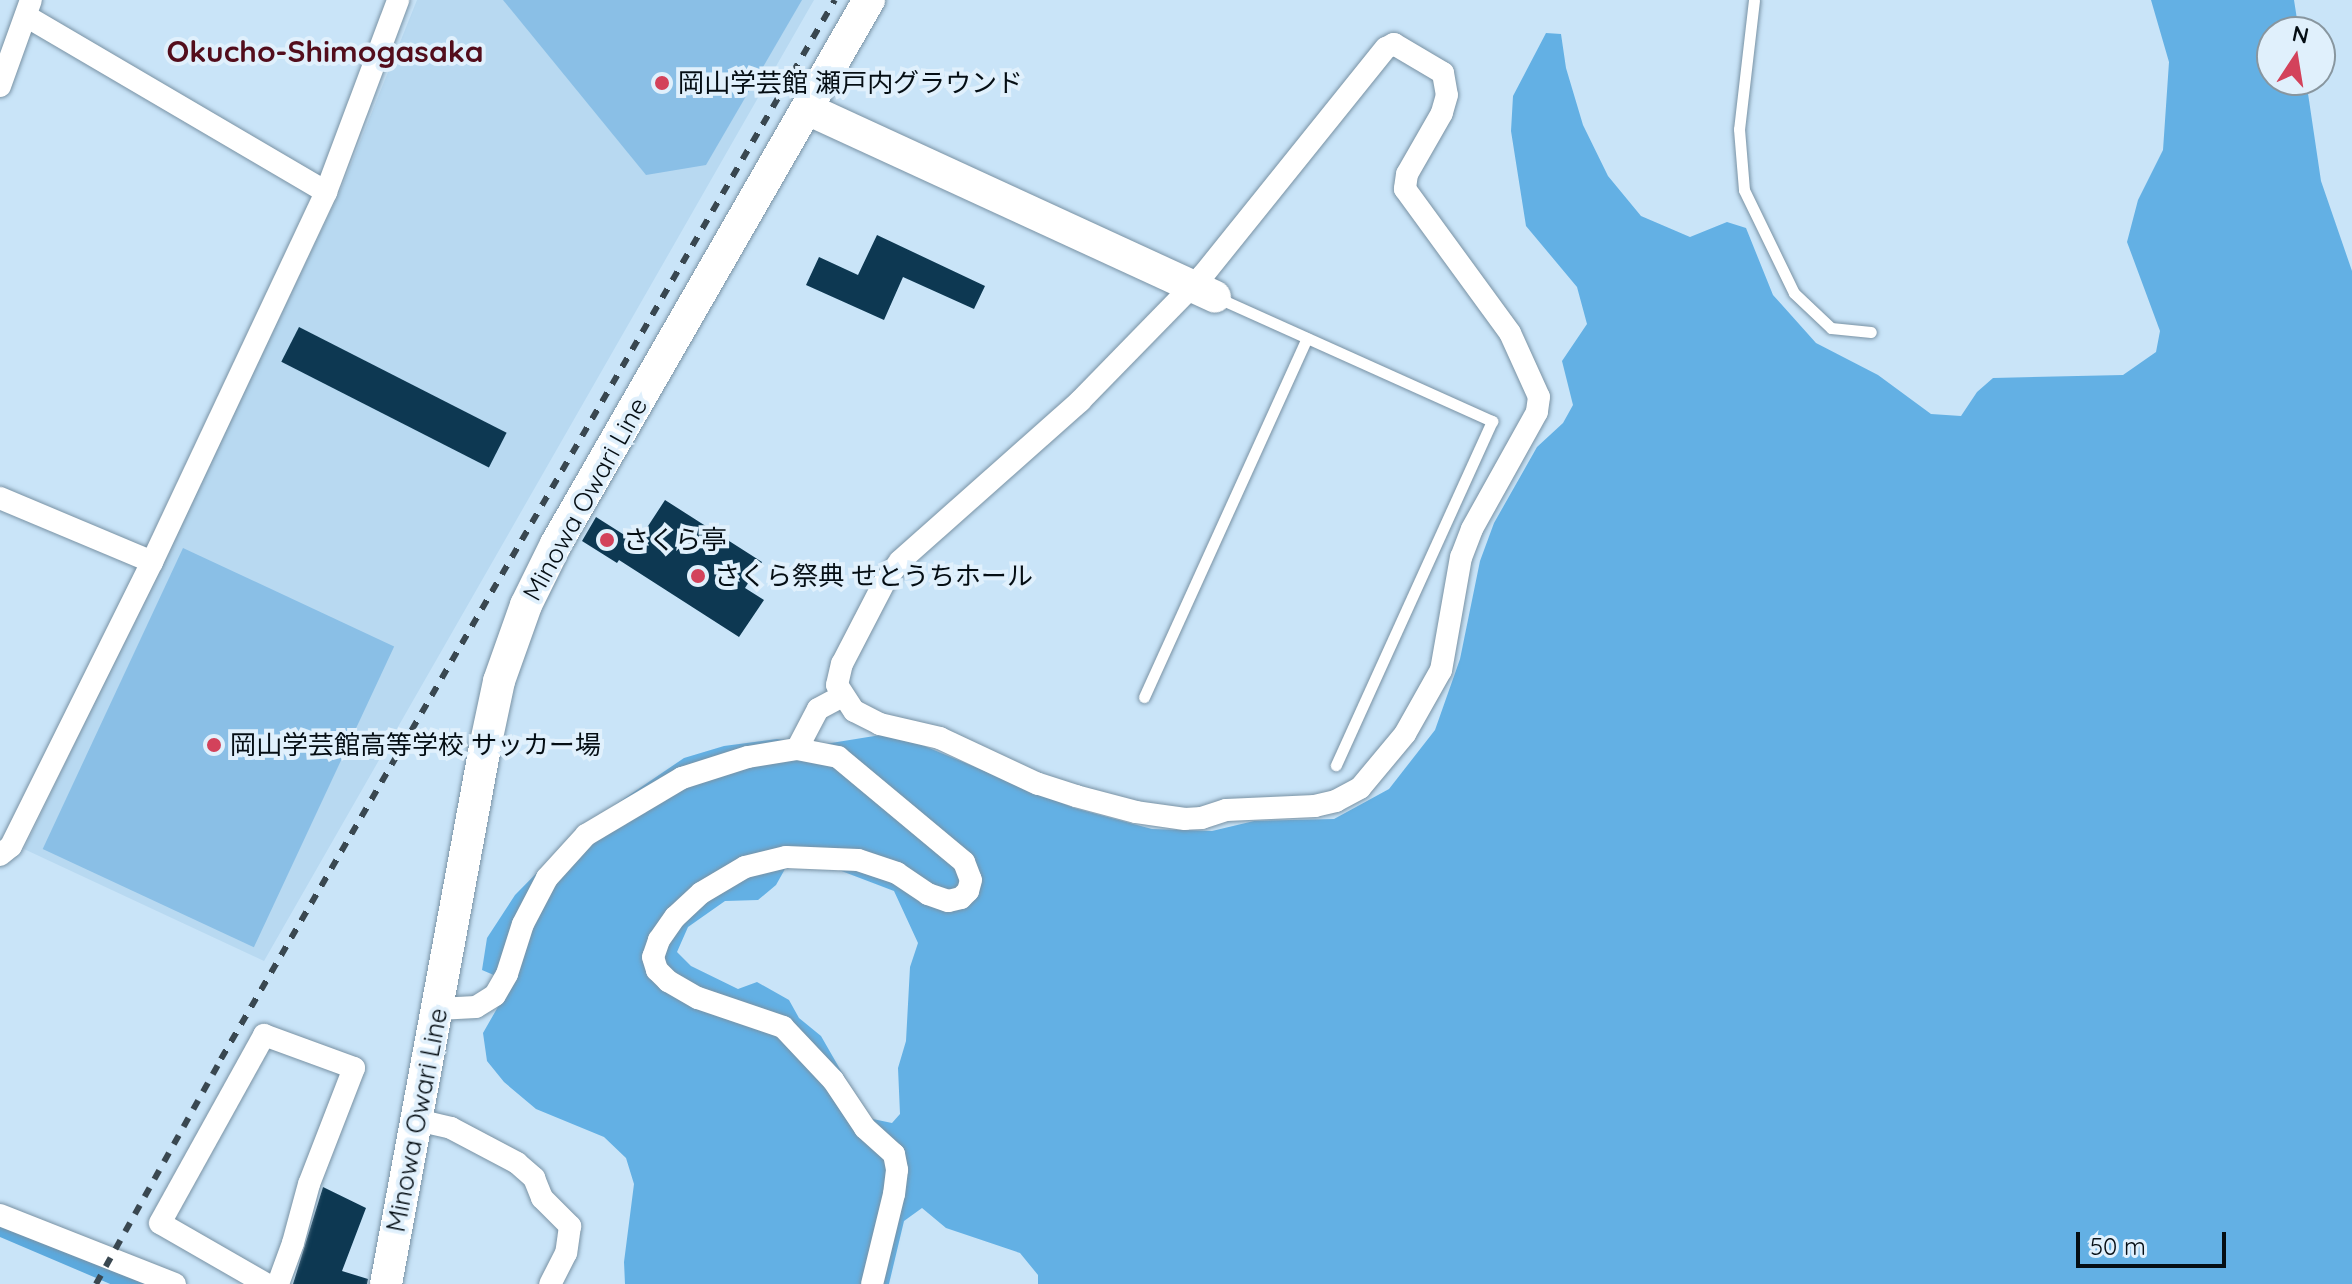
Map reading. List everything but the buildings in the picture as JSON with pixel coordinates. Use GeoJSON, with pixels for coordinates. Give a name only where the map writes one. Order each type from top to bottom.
{"type":"FeatureCollection","features":[{"type":"Feature","properties":{"kind":"main road","name":"Minowa Owari Line"},"geometry":{"type":"LineString","coordinates":[[386,1284],[485,747],[499,681],[526,605],[556,544],[869,0]]}},
{"type":"Feature","properties":{"kind":"main road"},"geometry":{"type":"LineString","coordinates":[[807,109],[1203,291]]}},
{"type":"Feature","properties":{"kind":"street"},"geometry":{"type":"LineString","coordinates":[[0,855],[11,846],[152,562],[326,192],[398,0]]}},
{"type":"Feature","properties":{"kind":"street"},"geometry":{"type":"LineString","coordinates":[[0,86],[29,8],[326,192]]}},
{"type":"Feature","properties":{"kind":"street"},"geometry":{"type":"LineString","coordinates":[[1394,44],[1443,73],[1447,95],[1442,113],[1407,174],[1405,189],[1510,333],[1539,397],[1537,412],[1466,543],[1441,670],[1431,693],[1405,734],[1360,788],[1336,801],[1315,806],[1226,810],[1202,818],[1136,812],[1038,784],[940,738],[880,724],[854,711],[841,697],[837,685],[842,664],[885,581],[900,561],[1203,291],[1386,48],[1394,44]]}},
{"type":"Feature","properties":{"kind":"street"},"geometry":{"type":"LineString","coordinates":[[0,498],[152,562]]}},
{"type":"Feature","properties":{"kind":"street"},"geometry":{"type":"LineString","coordinates":[[797,749],[818,709],[841,697]]}},
{"type":"Feature","properties":{"kind":"street"},"geometry":{"type":"LineString","coordinates":[[438,1009],[476,1007],[495,995],[507,974],[523,924],[547,878],[586,835],[682,778],[748,757],[797,749],[838,757],[964,862],[971,880],[968,891],[961,898],[948,901],[928,894],[897,873],[858,860],[786,857],[745,867],[701,893],[675,917],[659,940],[653,957],[657,970],[668,981],[698,998],[783,1027],[833,1080],[865,1128],[894,1154],[897,1170],[894,1194],[872,1284]]}},
{"type":"Feature","properties":{"kind":"street"},"geometry":{"type":"LineString","coordinates":[[266,1284],[160,1223],[264,1035],[354,1068],[309,1184],[278,1284]]}},
{"type":"Feature","properties":{"kind":"street"},"geometry":{"type":"LineString","coordinates":[[417,1120],[451,1128],[517,1163],[534,1178],[542,1198],[570,1226],[566,1253],[550,1284]]}},
{"type":"Feature","properties":{"kind":"street"},"geometry":{"type":"LineString","coordinates":[[0,1215],[175,1284]]}},
{"type":"Feature","properties":{"kind":"lane"},"geometry":{"type":"LineString","coordinates":[[1754,0],[1739,129],[1744,190],[1794,293],[1831,328],[1871,332]]}},
{"type":"Feature","properties":{"kind":"lane"},"geometry":{"type":"LineString","coordinates":[[1203,291],[1492,421],[1336,765]]}},
{"type":"Feature","properties":{"kind":"lane"},"geometry":{"type":"LineString","coordinates":[[1144,697],[1307,338]]}},
{"type":"Feature","properties":{"kind":"shaded area"},"geometry":{"type":"Polygon","coordinates":[[[417,0],[814,0],[264,961],[24,849],[339,194],[417,0]]]}},
{"type":"Feature","properties":{"kind":"shaded area","name":"岡山学芸館 瀬戸内グラウンド"},"geometry":{"type":"Polygon","coordinates":[[[503,0],[802,0],[706,165],[646,175],[503,0]]]}},
{"type":"Feature","properties":{"kind":"shaded area"},"geometry":{"type":"Polygon","coordinates":[[[2151,0],[2294,0],[2296,16],[2256,16],[2256,96],[2308,96],[2321,181],[2352,271],[2352,1284],[1038,1284],[1038,1275],[1020,1253],[946,1228],[922,1208],[904,1221],[889,1284],[625,1284],[624,1262],[634,1184],[626,1158],[604,1137],[536,1109],[504,1082],[487,1061],[483,1033],[507,991],[503,979],[482,970],[487,938],[515,895],[581,828],[684,758],[724,746],[777,739],[825,744],[893,733],[1074,808],[1152,829],[1212,831],[1254,821],[1334,819],[1389,789],[1435,730],[1460,659],[1480,561],[1494,523],[1537,447],[1563,423],[1573,405],[1562,361],[1587,324],[1577,287],[1526,226],[1511,131],[1513,96],[1546,33],[1561,34],[1566,68],[1583,125],[1608,176],[1641,216],[1690,237],[1727,222],[1746,228],[1773,295],[1816,343],[1878,375],[1931,414],[1961,416],[1977,392],[1993,378],[2123,375],[2156,352],[2160,331],[2127,242],[2138,200],[2163,150],[2169,62],[2151,0]],[[831,867],[785,869],[776,885],[758,900],[725,901],[688,927],[677,952],[691,966],[738,989],[757,982],[789,1000],[799,1018],[821,1036],[868,1118],[892,1123],[900,1114],[898,1068],[906,1041],[910,967],[918,943],[894,891],[831,867]]]}},
{"type":"Feature","properties":{"kind":"shaded area","name":"岡山学芸館高等学校 サッカー場"},"geometry":{"type":"Polygon","coordinates":[[[183,548],[394,646],[254,947],[43,849],[183,548]]]}},
{"type":"Feature","properties":{"kind":"waterway"},"geometry":{"type":"LineString","coordinates":[[0,1225],[138,1284]]}},
{"type":"Feature","properties":{"kind":"railway"},"geometry":{"type":"LineString","coordinates":[[96,1284],[221,1059],[835,0]]}},
{"type":"Feature","properties":{"kind":"place","name":"岡山学芸館 瀬戸内グラウンド"},"geometry":{"type":"Point","coordinates":[662,83]}},
{"type":"Feature","properties":{"kind":"place","name":"さくら亭"},"geometry":{"type":"Point","coordinates":[607,540]}},
{"type":"Feature","properties":{"kind":"place","name":"さくら祭典 せとうちホール"},"geometry":{"type":"Point","coordinates":[698,576]}},
{"type":"Feature","properties":{"kind":"place","name":"岡山学芸館高等学校 サッカー場"},"geometry":{"type":"Point","coordinates":[214,745]}},
{"type":"Feature","properties":{"kind":"district","name":"Okucho-Shimogasaka"},"geometry":{"type":"Point","coordinates":[325,51]}}]}
